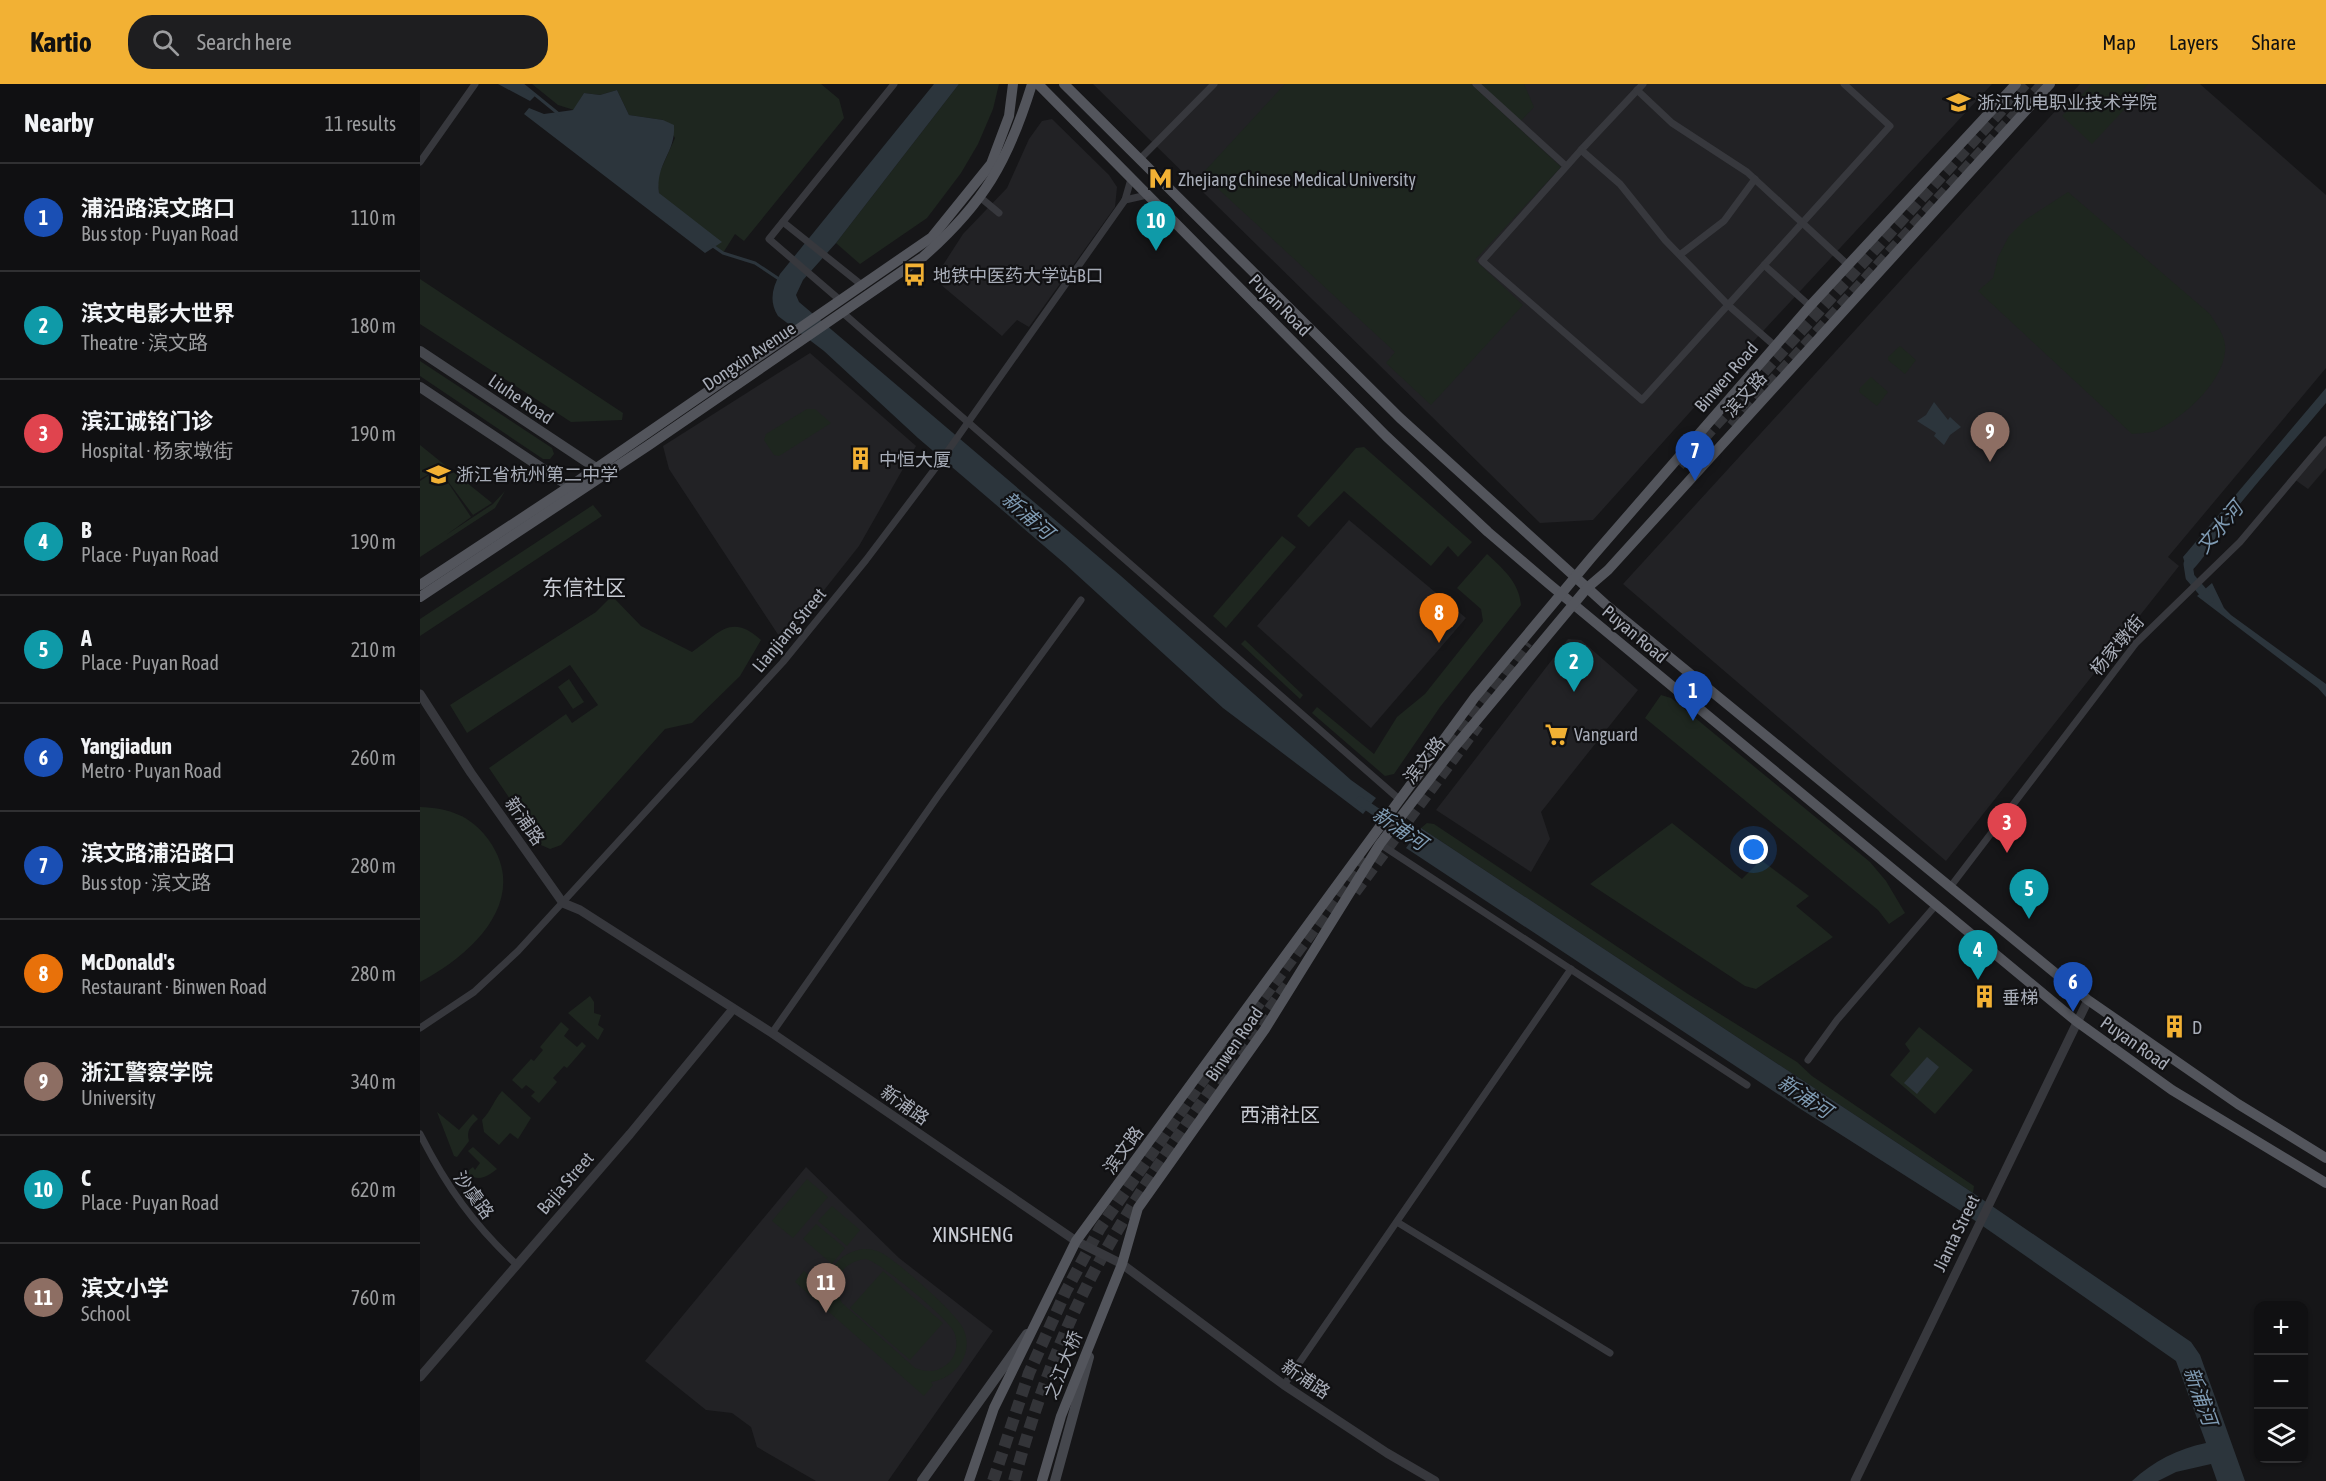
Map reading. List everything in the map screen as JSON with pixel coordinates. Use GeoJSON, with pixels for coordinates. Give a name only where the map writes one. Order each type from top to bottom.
{"type":"FeatureCollection","features":[{"type":"Feature","properties":{"kind":"main road","name":"Dongxin Avenue"},"geometry":{"type":"LineString","coordinates":[[842,307],[863,287],[932,237],[974,188],[991,164],[1002,136],[1009,116],[1013,84]]}},
{"type":"Feature","properties":{"kind":"main road","name":"Dongxin Avenue"},"geometry":{"type":"LineString","coordinates":[[600,471],[804,339],[826,318],[923,257],[951,232],[981,198],[1010,150],[1032,84]]}},
{"type":"Feature","properties":{"kind":"main road","name":"Puyan Road"},"geometry":{"type":"LineString","coordinates":[[1038,84],[1386,436],[1488,532],[1560,594],[2076,1021],[2172,1090],[2326,1183]]}},
{"type":"Feature","properties":{"kind":"main road","name":"Puyan Road"},"geometry":{"type":"LineString","coordinates":[[1064,84],[1400,418],[1587,588],[1882,833],[1951,886],[2088,1000],[2238,1104],[2326,1158]]}},
{"type":"Feature","properties":{"kind":"main road","name":"Binwen Road"},"geometry":{"type":"LineString","coordinates":[[1407,788],[1483,687],[1575,576],[1810,306],[2016,84]]}},
{"type":"Feature","properties":{"kind":"main road","name":"滨文路"},"geometry":{"type":"LineString","coordinates":[[922,1481],[981,1394],[1023,1341],[1077,1241],[1376,840],[1411,803],[1587,588],[1608,570],[2050,84]]}},
{"type":"Feature","properties":{"kind":"main road","name":"Dongxin Avenue"},"geometry":{"type":"LineString","coordinates":[[420,597],[792,334],[826,318]]}},
{"type":"Feature","properties":{"kind":"main road","name":"Liuhe Road"},"geometry":{"type":"LineString","coordinates":[[420,351],[600,471]]}},
{"type":"Feature","properties":{"kind":"main road"},"geometry":{"type":"LineString","coordinates":[[420,387],[574,489]]}},
{"type":"Feature","properties":{"kind":"main road","name":"Dongxin Avenue"},"geometry":{"type":"LineString","coordinates":[[420,585],[574,489]]}},
{"type":"Feature","properties":{"kind":"main road","name":"滨文路"},"geometry":{"type":"LineString","coordinates":[[1376,840],[1407,788]]}},
{"type":"Feature","properties":{"kind":"main road","name":"Binwen Road"},"geometry":{"type":"LineString","coordinates":[[1122,1264],[1138,1208],[1265,1029],[1376,840]]}},
{"type":"Feature","properties":{"kind":"main road","name":"之江大桥"},"geometry":{"type":"LineString","coordinates":[[1042,1481],[1061,1416],[1122,1264]]}},
{"type":"Feature","properties":{"kind":"main road"},"geometry":{"type":"LineString","coordinates":[[969,1481],[994,1408],[1049,1294]]}},
{"type":"Feature","properties":{"kind":"main road"},"geometry":{"type":"LineString","coordinates":[[1055,1481],[1099,1320]]}},
{"type":"Feature","properties":{"kind":"street"},"geometry":{"type":"LineString","coordinates":[[420,162],[475,84]]}},
{"type":"Feature","properties":{"kind":"street"},"geometry":{"type":"LineString","coordinates":[[894,84],[769,239],[810,275],[965,425],[1399,800]]}},
{"type":"Feature","properties":{"kind":"street"},"geometry":{"type":"LineString","coordinates":[[1140,159],[1214,84]]}},
{"type":"Feature","properties":{"kind":"street"},"geometry":{"type":"LineString","coordinates":[[1476,84],[1566,166]]}},
{"type":"Feature","properties":{"kind":"street"},"geometry":{"type":"LineString","coordinates":[[1643,84],[1482,261],[1642,400],[1890,126],[1844,84]]}},
{"type":"Feature","properties":{"kind":"street"},"geometry":{"type":"LineString","coordinates":[[1637,90],[1672,123],[1755,179],[1848,265]]}},
{"type":"Feature","properties":{"kind":"street"},"geometry":{"type":"LineString","coordinates":[[1581,150],[1620,184],[1665,240],[1728,305],[1775,346]]}},
{"type":"Feature","properties":{"kind":"street","name":"Lianjiang Street"},"geometry":{"type":"LineString","coordinates":[[420,1028],[474,992],[518,951],[783,662],[866,560],[940,462],[1125,200],[1131,179]]}},
{"type":"Feature","properties":{"kind":"street"},"geometry":{"type":"LineString","coordinates":[[1681,254],[1724,221],[1755,179]]}},
{"type":"Feature","properties":{"kind":"street"},"geometry":{"type":"LineString","coordinates":[[1125,200],[1147,195]]}},
{"type":"Feature","properties":{"kind":"street"},"geometry":{"type":"LineString","coordinates":[[981,198],[999,213]]}},
{"type":"Feature","properties":{"kind":"street"},"geometry":{"type":"LineString","coordinates":[[783,222],[863,287]]}},
{"type":"Feature","properties":{"kind":"street"},"geometry":{"type":"LineString","coordinates":[[1764,266],[1810,306]]}},
{"type":"Feature","properties":{"kind":"street","name":"杨家墩街"},"geometry":{"type":"LineString","coordinates":[[1951,886],[2136,643],[2182,595],[2240,542],[2326,440]]}},
{"type":"Feature","properties":{"kind":"street"},"geometry":{"type":"LineString","coordinates":[[772,1034],[938,796],[1081,600]]}},
{"type":"Feature","properties":{"kind":"street","name":"新浦路"},"geometry":{"type":"LineString","coordinates":[[420,694],[471,773],[563,903],[580,910],[772,1034],[1077,1241],[1122,1264],[1284,1385],[1387,1453],[1435,1481]]}},
{"type":"Feature","properties":{"kind":"street"},"geometry":{"type":"LineString","coordinates":[[1376,840],[1747,1085]]}},
{"type":"Feature","properties":{"kind":"street"},"geometry":{"type":"LineString","coordinates":[[1808,1060],[1837,1020],[1936,905]]}},
{"type":"Feature","properties":{"kind":"street"},"geometry":{"type":"LineString","coordinates":[[1284,1385],[1571,969]]}},
{"type":"Feature","properties":{"kind":"street","name":"Jianta Street"},"geometry":{"type":"LineString","coordinates":[[1855,1481],[1976,1227],[2088,1000]]}},
{"type":"Feature","properties":{"kind":"street","name":"Bajia Street"},"geometry":{"type":"LineString","coordinates":[[420,1377],[733,1009]]}},
{"type":"Feature","properties":{"kind":"street","name":"沙虞路"},"geometry":{"type":"LineString","coordinates":[[420,1134],[442,1177],[484,1234],[517,1265]]}},
{"type":"Feature","properties":{"kind":"street"},"geometry":{"type":"LineString","coordinates":[[1397,1221],[1610,1353]]}},
{"type":"Feature","properties":{"kind":"shaded area"},"geometry":{"type":"Polygon","coordinates":[[[532,84],[821,84],[839,99],[844,118],[744,241],[735,234],[723,253],[659,193],[657,178],[675,138],[663,120],[629,115],[617,90],[600,95],[584,93],[574,110],[558,105],[532,84]]]}},
{"type":"Feature","properties":{"kind":"shaded area"},"geometry":{"type":"Polygon","coordinates":[[[959,84],[999,84],[993,109],[978,144],[961,173],[927,218],[860,264],[836,243],[959,84]]]}},
{"type":"Feature","properties":{"kind":"shaded area","name":"Zhejiang Chinese Medical University"},"geometry":{"type":"Polygon","coordinates":[[[1093,84],[1992,84],[1753,342],[1593,520],[1540,523],[1093,84]]]}},
{"type":"Feature","properties":{"kind":"shaded area"},"geometry":{"type":"Polygon","coordinates":[[[1285,84],[1471,84],[1561,167],[1475,260],[1523,305],[1431,405],[1386,363],[1395,352],[1202,174],[1285,84]]]}},
{"type":"Feature","properties":{"kind":"shaded area"},"geometry":{"type":"Polygon","coordinates":[[[1479,84],[1524,84],[1534,107],[1520,122],[1479,84]]]}},
{"type":"Feature","properties":{"kind":"shaded area"},"geometry":{"type":"Polygon","coordinates":[[[2080,84],[2200,84],[2326,195],[2326,368],[2168,557],[2179,566],[1946,861],[1623,584],[2080,84]]]}},
{"type":"Feature","properties":{"kind":"shaded area"},"geometry":{"type":"Polygon","coordinates":[[[2092,84],[2148,84],[2092,144],[2062,116],[2092,84]]]}},
{"type":"Feature","properties":{"kind":"shaded area"},"geometry":{"type":"Polygon","coordinates":[[[1052,119],[1109,175],[1117,187],[1115,207],[1029,327],[1017,320],[1002,336],[934,279],[963,234],[1007,188],[1029,139],[1042,121],[1052,119]]]}},
{"type":"Feature","properties":{"kind":"shaded area"},"geometry":{"type":"Polygon","coordinates":[[[2068,192],[2210,314],[2223,337],[2225,352],[2217,376],[2188,409],[2155,431],[2132,434],[1978,291],[1993,278],[1998,257],[2009,236],[2025,220],[2068,192]]]}},
{"type":"Feature","properties":{"kind":"shaded area"},"geometry":{"type":"Polygon","coordinates":[[[420,279],[623,413],[622,420],[571,422],[420,324],[420,279]]]}},
{"type":"Feature","properties":{"kind":"shaded area"},"geometry":{"type":"Polygon","coordinates":[[[1900,346],[1916,360],[1905,374],[1888,360],[1888,357],[1900,346]]]}},
{"type":"Feature","properties":{"kind":"shaded area"},"geometry":{"type":"Polygon","coordinates":[[[810,353],[916,446],[859,546],[783,642],[669,469],[663,446],[810,353]]]}},
{"type":"Feature","properties":{"kind":"shaded area"},"geometry":{"type":"Polygon","coordinates":[[[420,361],[552,448],[554,454],[550,459],[543,459],[420,376],[420,361]]]}},
{"type":"Feature","properties":{"kind":"shaded area"},"geometry":{"type":"Polygon","coordinates":[[[1871,377],[1888,392],[1877,406],[1859,392],[1871,377]]]}},
{"type":"Feature","properties":{"kind":"shaded area"},"geometry":{"type":"Polygon","coordinates":[[[807,409],[815,409],[831,423],[779,456],[774,455],[764,440],[766,434],[807,409]]]}},
{"type":"Feature","properties":{"kind":"shaded area"},"geometry":{"type":"Polygon","coordinates":[[[2326,441],[2326,468],[2308,489],[2294,479],[2326,441]]]}},
{"type":"Feature","properties":{"kind":"shaded area","name":"浙江省杭州第二中学"},"geometry":{"type":"Polygon","coordinates":[[[420,445],[492,503],[473,515],[441,472],[471,517],[446,535],[493,504],[505,491],[495,508],[420,557],[420,481],[438,469],[420,479],[420,445]]]}},
{"type":"Feature","properties":{"kind":"shaded area"},"geometry":{"type":"Polygon","coordinates":[[[1364,447],[1472,542],[1458,557],[1448,546],[1431,566],[1344,491],[1309,527],[1297,516],[1356,448],[1364,447]]]}},
{"type":"Feature","properties":{"kind":"shaded area"},"geometry":{"type":"Polygon","coordinates":[[[593,505],[602,516],[420,636],[420,619],[593,505]]]}},
{"type":"Feature","properties":{"kind":"shaded area"},"geometry":{"type":"Polygon","coordinates":[[[1349,520],[1466,618],[1371,728],[1257,626],[1349,520]]]}},
{"type":"Feature","properties":{"kind":"shaded area"},"geometry":{"type":"Polygon","coordinates":[[[1282,536],[1296,547],[1226,628],[1213,616],[1282,536]]]}},
{"type":"Feature","properties":{"kind":"shaded area"},"geometry":{"type":"Polygon","coordinates":[[[1487,554],[1514,583],[1521,605],[1440,707],[1394,774],[1385,776],[1312,713],[1317,707],[1374,754],[1397,717],[1425,694],[1483,621],[1481,609],[1457,588],[1487,554]]]}},
{"type":"Feature","properties":{"kind":"shaded area"},"geometry":{"type":"Polygon","coordinates":[[[612,596],[641,626],[692,652],[717,633],[733,627],[750,632],[761,640],[740,676],[692,723],[665,729],[561,845],[550,849],[541,845],[489,768],[566,714],[572,723],[598,705],[570,665],[467,733],[450,705],[596,612],[612,596]]]}},
{"type":"Feature","properties":{"kind":"shaded area"},"geometry":{"type":"Polygon","coordinates":[[[1568,639],[1581,640],[1638,690],[1541,812],[1550,839],[1531,872],[1436,810],[1568,639]]]}},
{"type":"Feature","properties":{"kind":"shaded area"},"geometry":{"type":"Polygon","coordinates":[[[1245,640],[1303,695],[1300,699],[1241,644],[1245,640]]]}},
{"type":"Feature","properties":{"kind":"shaded area"},"geometry":{"type":"Polygon","coordinates":[[[569,679],[584,702],[573,709],[558,687],[569,679]]]}},
{"type":"Feature","properties":{"kind":"shaded area"},"geometry":{"type":"Polygon","coordinates":[[[1661,695],[1671,698],[1870,862],[1886,881],[1905,913],[1889,924],[1878,910],[1645,718],[1661,695]]]}},
{"type":"Feature","properties":{"kind":"shaded area"},"geometry":{"type":"Polygon","coordinates":[[[420,807],[449,811],[474,824],[488,839],[500,861],[503,883],[500,903],[490,923],[476,941],[440,971],[420,982],[420,807]]]}},
{"type":"Feature","properties":{"kind":"shaded area"},"geometry":{"type":"Polygon","coordinates":[[[1427,823],[1434,824],[1688,994],[1797,1062],[1812,1076],[1974,1186],[1973,1193],[1421,828],[1427,823]]]}},
{"type":"Feature","properties":{"kind":"shaded area"},"geometry":{"type":"Polygon","coordinates":[[[1672,823],[1742,879],[1761,860],[1809,896],[1796,906],[1833,937],[1756,989],[1745,986],[1590,884],[1672,823]]]}},
{"type":"Feature","properties":{"kind":"shaded area"},"geometry":{"type":"Polygon","coordinates":[[[590,996],[594,1002],[594,1013],[601,1015],[598,1025],[604,1029],[598,1040],[568,1013],[590,996]]]}},
{"type":"Feature","properties":{"kind":"shaded area"},"geometry":{"type":"Polygon","coordinates":[[[561,1022],[569,1029],[564,1036],[577,1047],[582,1042],[586,1046],[567,1068],[564,1066],[553,1078],[557,1082],[539,1103],[531,1096],[535,1092],[526,1085],[522,1089],[512,1080],[531,1059],[534,1061],[543,1050],[540,1047],[561,1022]]]}},
{"type":"Feature","properties":{"kind":"shaded area"},"geometry":{"type":"Polygon","coordinates":[[[1919,1027],[1973,1070],[1935,1114],[1890,1075],[1910,1051],[1905,1044],[1919,1027]]]}},
{"type":"Feature","properties":{"kind":"shaded area"},"geometry":{"type":"Polygon","coordinates":[[[502,1091],[531,1118],[518,1139],[510,1133],[499,1145],[484,1132],[482,1120],[502,1091]]]}},
{"type":"Feature","properties":{"kind":"shaded area"},"geometry":{"type":"Polygon","coordinates":[[[437,1112],[459,1130],[473,1114],[478,1119],[471,1126],[469,1141],[457,1157],[454,1156],[437,1112]]]}},
{"type":"Feature","properties":{"kind":"shaded area"},"geometry":{"type":"Polygon","coordinates":[[[473,1147],[497,1169],[483,1177],[476,1178],[468,1175],[468,1171],[473,1167],[475,1170],[480,1163],[468,1151],[473,1147]]]}},
{"type":"Feature","properties":{"kind":"shaded area"},"geometry":{"type":"Polygon","coordinates":[[[806,1167],[899,1258],[993,1331],[888,1481],[816,1481],[757,1447],[751,1427],[732,1413],[706,1410],[645,1361],[806,1167]]]}},
{"type":"Feature","properties":{"kind":"shaded area"},"geometry":{"type":"Polygon","coordinates":[[[807,1179],[828,1197],[793,1238],[772,1221],[807,1179]]]}},
{"type":"Feature","properties":{"kind":"shaded area"},"geometry":{"type":"Polygon","coordinates":[[[832,1206],[860,1230],[847,1246],[818,1221],[832,1206]]]}},
{"type":"Feature","properties":{"kind":"shaded area"},"geometry":{"type":"Polygon","coordinates":[[[816,1224],[845,1248],[832,1264],[803,1239],[816,1224]]]}},
{"type":"Feature","properties":{"kind":"shaded area"},"geometry":{"type":"Polygon","coordinates":[[[874,1250],[892,1260],[939,1301],[963,1328],[967,1346],[961,1363],[948,1375],[931,1382],[933,1385],[924,1396],[795,1282],[804,1271],[826,1290],[832,1268],[841,1258],[855,1251],[874,1250]],[[866,1259],[858,1261],[850,1264],[840,1274],[837,1288],[842,1303],[915,1368],[931,1371],[942,1368],[949,1362],[956,1350],[954,1332],[940,1315],[874,1262],[866,1259]]]}},
{"type":"Feature","properties":{"kind":"shaded area"},"geometry":{"type":"Polygon","coordinates":[[[883,1271],[943,1323],[910,1360],[850,1308],[883,1271]]]}},
{"type":"Feature","properties":{"kind":"water"},"geometry":{"type":"Polygon","coordinates":[[[498,84],[521,84],[536,95],[530,101],[498,84]]]}},
{"type":"Feature","properties":{"kind":"water"},"geometry":{"type":"Polygon","coordinates":[[[934,84],[959,84],[836,243],[803,280],[796,295],[799,302],[1121,576],[1351,780],[1376,798],[1363,814],[1223,708],[1064,563],[918,438],[824,351],[778,316],[775,311],[773,295],[780,274],[934,84]]]}},
{"type":"Feature","properties":{"kind":"water"},"geometry":{"type":"Polygon","coordinates":[[[617,90],[629,115],[663,120],[674,125],[672,143],[660,174],[659,193],[722,242],[705,253],[524,114],[529,108],[544,114],[573,110],[584,93],[600,95],[617,90]]]}},
{"type":"Feature","properties":{"kind":"water"},"geometry":{"type":"Polygon","coordinates":[[[2326,388],[2326,403],[2242,501],[2201,561],[2188,574],[2183,557],[2326,388]]]}},
{"type":"Feature","properties":{"kind":"water"},"geometry":{"type":"Polygon","coordinates":[[[1934,402],[1948,420],[1950,417],[1961,427],[1950,435],[1944,445],[1934,436],[1936,433],[1917,421],[1926,415],[1934,402]]]}},
{"type":"Feature","properties":{"kind":"water"},"geometry":{"type":"Polygon","coordinates":[[[2212,583],[2224,608],[2231,615],[2326,684],[2326,697],[2318,688],[2197,596],[2212,583]]]}},
{"type":"Feature","properties":{"kind":"water"},"geometry":{"type":"Polygon","coordinates":[[[1421,828],[1973,1193],[2191,1342],[2200,1355],[2245,1481],[2217,1481],[2211,1464],[2176,1472],[2158,1481],[2132,1481],[2166,1457],[2206,1443],[2176,1361],[1964,1213],[1799,1108],[1406,848],[1421,828]]]}},
{"type":"Feature","properties":{"kind":"water"},"geometry":{"type":"Polygon","coordinates":[[[1927,1057],[1939,1067],[1917,1094],[1904,1083],[1927,1057]]]}},
{"type":"Feature","properties":{"kind":"waterway"},"geometry":{"type":"LineString","coordinates":[[522,84],[560,115]]}},
{"type":"Feature","properties":{"kind":"waterway"},"geometry":{"type":"LineString","coordinates":[[713,246],[723,253],[755,263],[779,279]]}},
{"type":"Feature","properties":{"kind":"waterway","name":"文水河"},"geometry":{"type":"LineString","coordinates":[[2188,564],[2190,577],[2209,599]]}},
{"type":"Feature","properties":{"kind":"waterway","name":"新浦河"},"geometry":{"type":"LineString","coordinates":[[1360,801],[1423,844]]}},
{"type":"Feature","properties":{"kind":"tunnel"},"geometry":{"type":"LineString","coordinates":[[1679,465],[2025,84]]}},
{"type":"Feature","properties":{"kind":"tunnel"},"geometry":{"type":"LineString","coordinates":[[1732,426],[2043,84]]}},
{"type":"Feature","properties":{"kind":"tunnel"},"geometry":{"type":"LineString","coordinates":[[1450,746],[1527,642]]}},
{"type":"Feature","properties":{"kind":"tunnel"},"geometry":{"type":"LineString","coordinates":[[1355,892],[1478,725]]}},
{"type":"Feature","properties":{"kind":"tunnel"},"geometry":{"type":"LineString","coordinates":[[993,1481],[1029,1373],[1066,1291],[1100,1228],[1214,1064],[1366,859]]}},
{"type":"Feature","properties":{"kind":"tunnel"},"geometry":{"type":"LineString","coordinates":[[1014,1481],[1030,1426],[1050,1371],[1072,1317],[1097,1266],[1164,1157],[1288,984]]}},
{"type":"Feature","properties":{"kind":"place","name":"浙江机电职业技术学院"},"geometry":{"type":"Point","coordinates":[1959,102]}},
{"type":"Feature","properties":{"kind":"place","name":"Zhejiang Chinese Medical University"},"geometry":{"type":"Point","coordinates":[1160,179]}},
{"type":"Feature","properties":{"kind":"place","name":"C"},"geometry":{"type":"Point","coordinates":[1156,251]}},
{"type":"Feature","properties":{"kind":"place","name":"地铁中医药大学站B口"},"geometry":{"type":"Point","coordinates":[915,275]}},
{"type":"Feature","properties":{"kind":"place","name":"中恒大厦"},"geometry":{"type":"Point","coordinates":[861,459]}},
{"type":"Feature","properties":{"kind":"place","name":"浙江警察学院"},"geometry":{"type":"Point","coordinates":[1990,462]}},
{"type":"Feature","properties":{"kind":"place","name":"浙江省杭州第二中学"},"geometry":{"type":"Point","coordinates":[438,474]}},
{"type":"Feature","properties":{"kind":"place","name":"滨文路浦沿路口"},"geometry":{"type":"Point","coordinates":[1695,481]}},
{"type":"Feature","properties":{"kind":"place","name":"McDonald's"},"geometry":{"type":"Point","coordinates":[1439,643]}},
{"type":"Feature","properties":{"kind":"place","name":"滨文电影大世界"},"geometry":{"type":"Point","coordinates":[1574,692]}},
{"type":"Feature","properties":{"kind":"place","name":"浦沿路滨文路口"},"geometry":{"type":"Point","coordinates":[1693,721]}},
{"type":"Feature","properties":{"kind":"place","name":"Vanguard"},"geometry":{"type":"Point","coordinates":[1556,734]}},
{"type":"Feature","properties":{"kind":"place","name":"滨江诚铭门诊"},"geometry":{"type":"Point","coordinates":[2007,853]}},
{"type":"Feature","properties":{"kind":"place","name":"A"},"geometry":{"type":"Point","coordinates":[2029,919]}},
{"type":"Feature","properties":{"kind":"place","name":"B"},"geometry":{"type":"Point","coordinates":[1978,980]}},
{"type":"Feature","properties":{"kind":"place","name":"垂梯"},"geometry":{"type":"Point","coordinates":[1984,997]}},
{"type":"Feature","properties":{"kind":"place","name":"Yangjiadun"},"geometry":{"type":"Point","coordinates":[2073,1012]}},
{"type":"Feature","properties":{"kind":"place","name":"D"},"geometry":{"type":"Point","coordinates":[2174,1027]}},
{"type":"Feature","properties":{"kind":"place","name":"滨文小学"},"geometry":{"type":"Point","coordinates":[826,1313]}},
{"type":"Feature","properties":{"kind":"district","name":"东信社区"},"geometry":{"type":"Point","coordinates":[584,587]}},
{"type":"Feature","properties":{"kind":"district","name":"西浦社区"},"geometry":{"type":"Point","coordinates":[1280,1114]}},
{"type":"Feature","properties":{"kind":"district","name":"XINSHENG"},"geometry":{"type":"Point","coordinates":[973,1234]}}]}
